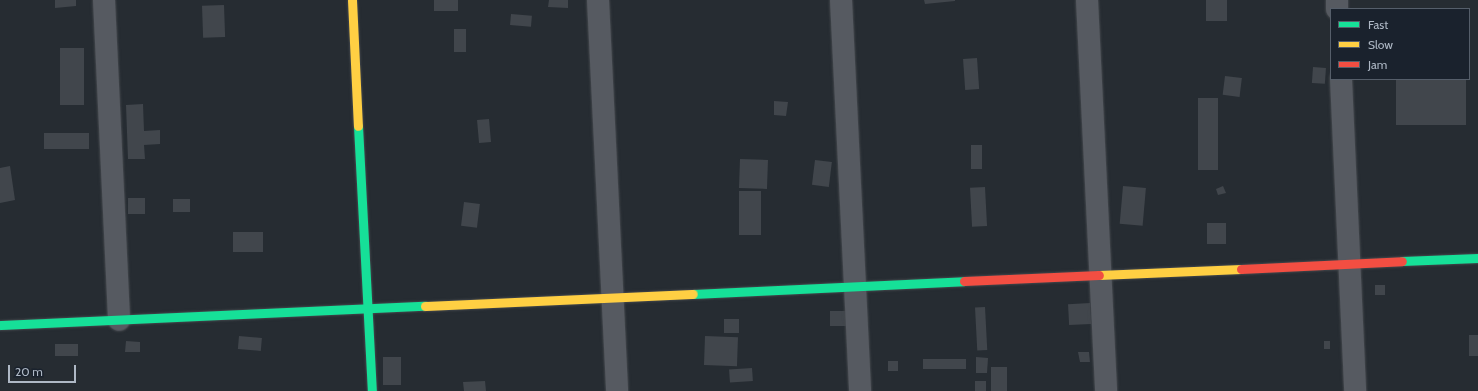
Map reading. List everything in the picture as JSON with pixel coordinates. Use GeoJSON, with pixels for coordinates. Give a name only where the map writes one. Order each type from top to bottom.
{"type":"FeatureCollection","features":[{"type":"Feature","properties":{"kind":"street"},"geometry":{"type":"LineString","coordinates":[[104,0],[119,320]]}},
{"type":"Feature","properties":{"kind":"street"},"geometry":{"type":"LineString","coordinates":[[352,0],[372,391]]}},
{"type":"Feature","properties":{"kind":"street"},"geometry":{"type":"LineString","coordinates":[[598,0],[617,391]]}},
{"type":"Feature","properties":{"kind":"street"},"geometry":{"type":"LineString","coordinates":[[841,0],[860,391]]}},
{"type":"Feature","properties":{"kind":"street"},"geometry":{"type":"LineString","coordinates":[[1087,0],[1106,391]]}},
{"type":"Feature","properties":{"kind":"street"},"geometry":{"type":"LineString","coordinates":[[1341,80],[1356,391]]}},
{"type":"Feature","properties":{"kind":"street"},"geometry":{"type":"LineString","coordinates":[[0,325],[1478,258]]}},
{"type":"Feature","properties":{"kind":"building"},"geometry":{"type":"Polygon","coordinates":[[[55,0],[76,0],[76,6],[55,8],[55,0]]]}},
{"type":"Feature","properties":{"kind":"building"},"geometry":{"type":"Polygon","coordinates":[[[434,0],[458,0],[458,11],[434,11],[434,0]]]}},
{"type":"Feature","properties":{"kind":"building"},"geometry":{"type":"Polygon","coordinates":[[[549,0],[568,0],[568,8],[548,7],[549,0]]]}},
{"type":"Feature","properties":{"kind":"building"},"geometry":{"type":"Polygon","coordinates":[[[924,0],[955,0],[955,1],[925,4],[924,0]]]}},
{"type":"Feature","properties":{"kind":"building"},"geometry":{"type":"Polygon","coordinates":[[[1206,0],[1227,0],[1227,21],[1206,21],[1206,0]]]}},
{"type":"Feature","properties":{"kind":"building"},"geometry":{"type":"Polygon","coordinates":[[[224,5],[225,37],[203,38],[202,6],[224,5]]]}},
{"type":"Feature","properties":{"kind":"building"},"geometry":{"type":"Polygon","coordinates":[[[511,14],[532,16],[531,27],[510,25],[511,14]]]}},
{"type":"Feature","properties":{"kind":"building"},"geometry":{"type":"Polygon","coordinates":[[[454,29],[466,29],[466,52],[454,52],[454,29]]]}},
{"type":"Feature","properties":{"kind":"building"},"geometry":{"type":"Polygon","coordinates":[[[60,48],[84,48],[84,105],[60,105],[60,48]]]}},
{"type":"Feature","properties":{"kind":"building"},"geometry":{"type":"Polygon","coordinates":[[[977,58],[979,89],[965,90],[963,59],[977,58]]]}},
{"type":"Feature","properties":{"kind":"building"},"geometry":{"type":"Polygon","coordinates":[[[1313,67],[1326,68],[1325,84],[1312,83],[1313,67]]]}},
{"type":"Feature","properties":{"kind":"building"},"geometry":{"type":"Polygon","coordinates":[[[1225,76],[1242,78],[1240,97],[1223,95],[1225,76]]]}},
{"type":"Feature","properties":{"kind":"building"},"geometry":{"type":"Polygon","coordinates":[[[1396,80],[1466,80],[1466,125],[1396,125],[1396,80]]]}},
{"type":"Feature","properties":{"kind":"building"},"geometry":{"type":"Polygon","coordinates":[[[1198,98],[1218,98],[1218,170],[1198,170],[1198,98]]]}},
{"type":"Feature","properties":{"kind":"building"},"geometry":{"type":"Polygon","coordinates":[[[774,101],[788,102],[786,116],[774,115],[774,101]]]}},
{"type":"Feature","properties":{"kind":"building"},"geometry":{"type":"Polygon","coordinates":[[[143,104],[144,131],[160,130],[160,144],[144,145],[145,159],[128,159],[126,105],[143,104]]]}},
{"type":"Feature","properties":{"kind":"building"},"geometry":{"type":"Polygon","coordinates":[[[489,119],[491,142],[479,143],[477,120],[489,119]]]}},
{"type":"Feature","properties":{"kind":"building"},"geometry":{"type":"Polygon","coordinates":[[[44,133],[89,133],[89,149],[44,149],[44,133]]]}},
{"type":"Feature","properties":{"kind":"building"},"geometry":{"type":"Polygon","coordinates":[[[971,145],[982,145],[982,169],[971,169],[971,145]]]}},
{"type":"Feature","properties":{"kind":"building"},"geometry":{"type":"Polygon","coordinates":[[[740,159],[768,160],[767,189],[739,188],[740,159]]]}},
{"type":"Feature","properties":{"kind":"building"},"geometry":{"type":"Polygon","coordinates":[[[815,160],[832,162],[829,187],[812,185],[815,160]]]}},
{"type":"Feature","properties":{"kind":"building"},"geometry":{"type":"Polygon","coordinates":[[[10,166],[15,200],[0,203],[0,168],[10,166]]]}},
{"type":"Feature","properties":{"kind":"building"},"geometry":{"type":"Polygon","coordinates":[[[1123,186],[1146,188],[1143,226],[1120,224],[1123,186]]]}},
{"type":"Feature","properties":{"kind":"building"},"geometry":{"type":"Polygon","coordinates":[[[1223,186],[1226,193],[1218,195],[1216,189],[1223,186]]]}},
{"type":"Feature","properties":{"kind":"building"},"geometry":{"type":"Polygon","coordinates":[[[985,187],[987,226],[972,227],[970,188],[985,187]]]}},
{"type":"Feature","properties":{"kind":"building"},"geometry":{"type":"Polygon","coordinates":[[[739,191],[761,191],[761,235],[739,235],[739,191]]]}},
{"type":"Feature","properties":{"kind":"building"},"geometry":{"type":"Polygon","coordinates":[[[128,198],[145,198],[145,214],[128,214],[128,198]]]}},
{"type":"Feature","properties":{"kind":"building"},"geometry":{"type":"Polygon","coordinates":[[[173,199],[190,199],[190,212],[173,212],[173,199]]]}},
{"type":"Feature","properties":{"kind":"building"},"geometry":{"type":"Polygon","coordinates":[[[464,202],[480,204],[477,228],[461,226],[464,202]]]}},
{"type":"Feature","properties":{"kind":"building"},"geometry":{"type":"Polygon","coordinates":[[[1207,223],[1226,223],[1226,244],[1207,244],[1207,223]]]}},
{"type":"Feature","properties":{"kind":"building"},"geometry":{"type":"Polygon","coordinates":[[[233,232],[263,232],[263,252],[233,252],[233,232]]]}},
{"type":"Feature","properties":{"kind":"building"},"geometry":{"type":"Polygon","coordinates":[[[1375,285],[1385,285],[1385,295],[1375,295],[1375,285]]]}},
{"type":"Feature","properties":{"kind":"building"},"geometry":{"type":"Polygon","coordinates":[[[1090,303],[1091,324],[1069,325],[1068,304],[1090,303]]]}},
{"type":"Feature","properties":{"kind":"building"},"geometry":{"type":"Polygon","coordinates":[[[985,307],[987,350],[977,350],[975,308],[985,307]]]}},
{"type":"Feature","properties":{"kind":"building"},"geometry":{"type":"Polygon","coordinates":[[[830,311],[846,311],[846,326],[830,326],[830,311]]]}},
{"type":"Feature","properties":{"kind":"building"},"geometry":{"type":"Polygon","coordinates":[[[724,319],[739,319],[739,333],[724,333],[724,319]]]}},
{"type":"Feature","properties":{"kind":"building"},"geometry":{"type":"Polygon","coordinates":[[[1469,335],[1478,335],[1478,356],[1469,356],[1469,335]]]}},
{"type":"Feature","properties":{"kind":"building"},"geometry":{"type":"Polygon","coordinates":[[[239,336],[262,338],[261,351],[238,349],[239,336]]]}},
{"type":"Feature","properties":{"kind":"building"},"geometry":{"type":"Polygon","coordinates":[[[705,336],[738,337],[737,366],[704,365],[705,336]]]}},
{"type":"Feature","properties":{"kind":"building"},"geometry":{"type":"Polygon","coordinates":[[[126,341],[140,342],[140,352],[125,352],[126,341]]]}},
{"type":"Feature","properties":{"kind":"building"},"geometry":{"type":"Polygon","coordinates":[[[1324,341],[1330,341],[1330,349],[1324,349],[1324,341]]]}},
{"type":"Feature","properties":{"kind":"building"},"geometry":{"type":"Polygon","coordinates":[[[55,344],[78,344],[78,356],[55,356],[55,344]]]}},
{"type":"Feature","properties":{"kind":"building"},"geometry":{"type":"Polygon","coordinates":[[[1078,352],[1089,352],[1090,362],[1080,362],[1078,352]]]}},
{"type":"Feature","properties":{"kind":"building"},"geometry":{"type":"Polygon","coordinates":[[[383,357],[401,357],[401,385],[383,385],[383,357]]]}},
{"type":"Feature","properties":{"kind":"building"},"geometry":{"type":"Polygon","coordinates":[[[976,357],[988,358],[987,373],[976,373],[976,357]]]}},
{"type":"Feature","properties":{"kind":"building"},"geometry":{"type":"Polygon","coordinates":[[[923,359],[966,359],[966,369],[923,369],[923,359]]]}},
{"type":"Feature","properties":{"kind":"building"},"geometry":{"type":"Polygon","coordinates":[[[888,361],[898,361],[898,371],[888,371],[888,361]]]}},
{"type":"Feature","properties":{"kind":"building"},"geometry":{"type":"Polygon","coordinates":[[[991,367],[1007,367],[1007,391],[991,391],[991,367]]]}},
{"type":"Feature","properties":{"kind":"building"},"geometry":{"type":"Polygon","coordinates":[[[752,368],[753,381],[730,383],[729,370],[752,368]]]}},
{"type":"Feature","properties":{"kind":"building"},"geometry":{"type":"Polygon","coordinates":[[[485,381],[486,391],[464,391],[463,382],[485,381]]]}},
{"type":"Feature","properties":{"kind":"building"},"geometry":{"type":"Polygon","coordinates":[[[975,381],[986,381],[986,391],[975,391],[975,381]]]}},
{"type":"Feature","properties":{"kind":"traffic: fast"},"geometry":{"type":"LineString","coordinates":[[358,126],[372,391]]}},
{"type":"Feature","properties":{"kind":"traffic: fast"},"geometry":{"type":"LineString","coordinates":[[1402,261],[1478,258]]}},
{"type":"Feature","properties":{"kind":"traffic: fast"},"geometry":{"type":"LineString","coordinates":[[693,294],[964,281]]}},
{"type":"Feature","properties":{"kind":"traffic: fast"},"geometry":{"type":"LineString","coordinates":[[0,325],[425,306]]}},
{"type":"Feature","properties":{"kind":"traffic: slow"},"geometry":{"type":"LineString","coordinates":[[352,0],[358,126]]}},
{"type":"Feature","properties":{"kind":"traffic: slow"},"geometry":{"type":"LineString","coordinates":[[1099,275],[1241,269]]}},
{"type":"Feature","properties":{"kind":"traffic: slow"},"geometry":{"type":"LineString","coordinates":[[425,306],[693,294]]}},
{"type":"Feature","properties":{"kind":"traffic: jam"},"geometry":{"type":"LineString","coordinates":[[1241,269],[1402,261]]}},
{"type":"Feature","properties":{"kind":"traffic: jam"},"geometry":{"type":"LineString","coordinates":[[964,281],[1099,275]]}}]}
